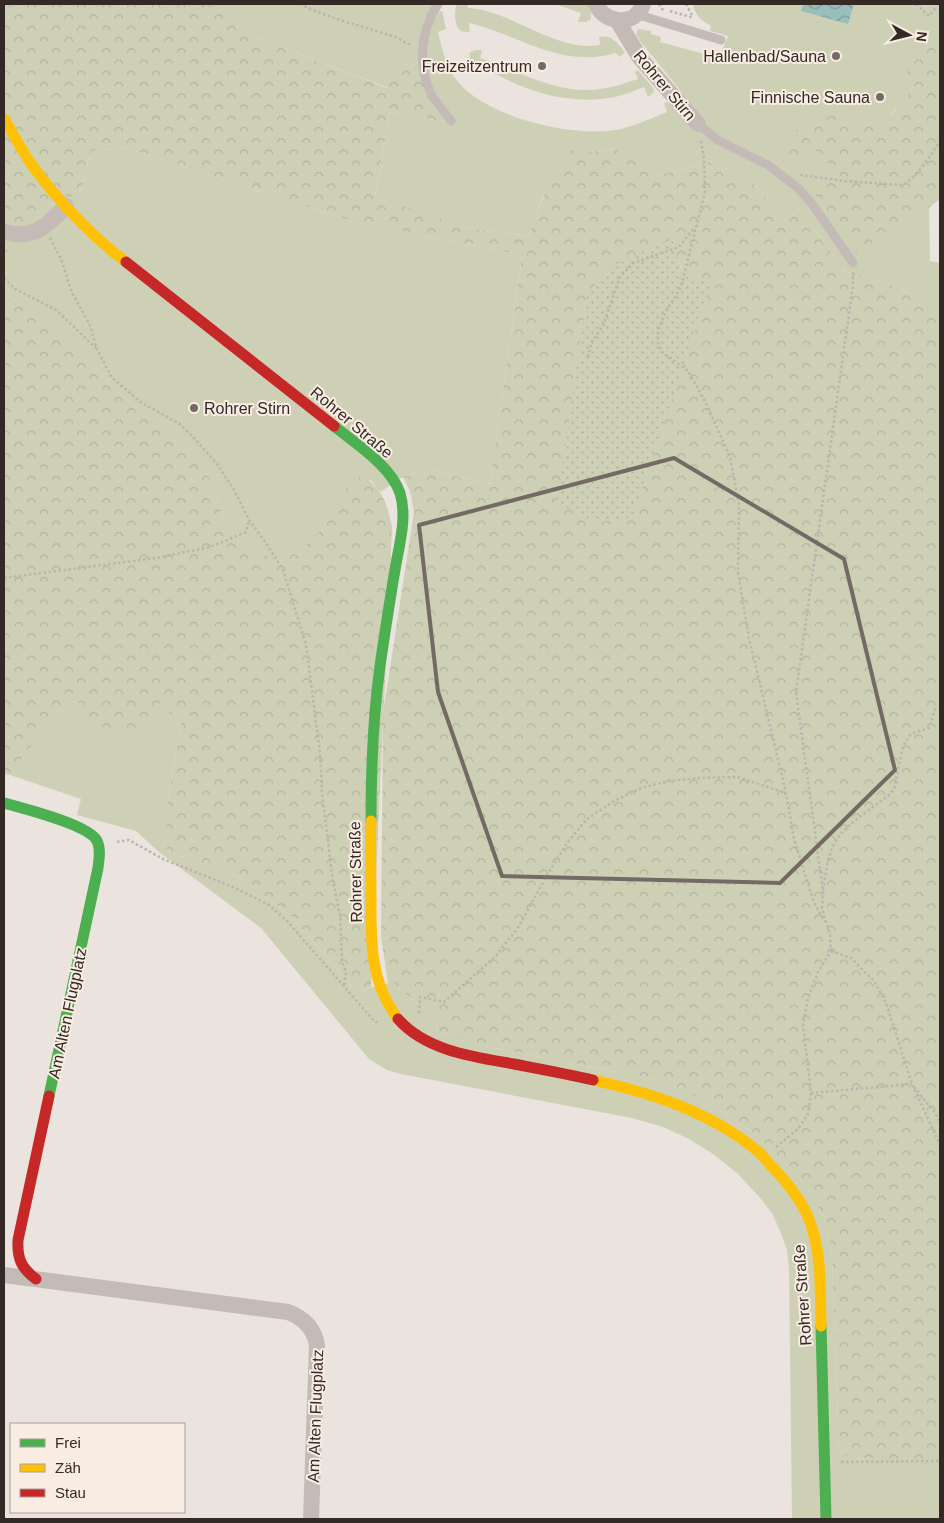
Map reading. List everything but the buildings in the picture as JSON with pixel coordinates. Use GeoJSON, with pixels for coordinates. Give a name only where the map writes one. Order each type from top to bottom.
{"type":"FeatureCollection","features":[{"type":"Feature","properties":{"kind":"main road","name":"Rohrer Straße"},"geometry":{"type":"LineString","coordinates":[[4,119],[34,168],[66,206],[108,248],[368,453],[388,473],[401,494],[403,520],[380,667],[373,730],[370,816],[372,938],[374,960],[381,992],[397,1018],[412,1033],[437,1046],[588,1078],[671,1101],[713,1119],[773,1165],[795,1193],[811,1223],[818,1252],[826,1519]]}},
{"type":"Feature","properties":{"kind":"main road"},"geometry":{"type":"LineString","coordinates":[[4,803],[83,829],[95,837],[99,843]]}},
{"type":"Feature","properties":{"kind":"main road","name":"Am Alten Flugplatz"},"geometry":{"type":"LineString","coordinates":[[36,1279],[27,1273],[18,1261],[16,1253],[98,868],[99,843]]}},
{"type":"Feature","properties":{"kind":"street","name":"Rohrer Stirn"},"geometry":{"type":"LineString","coordinates":[[596,4],[602,14],[617,20],[640,58],[698,124]]}},
{"type":"Feature","properties":{"kind":"street"},"geometry":{"type":"LineString","coordinates":[[617,20],[625,20],[639,9]]}},
{"type":"Feature","properties":{"kind":"street"},"geometry":{"type":"LineString","coordinates":[[4,232],[12,234],[28,233],[43,229],[66,206]]}},
{"type":"Feature","properties":{"kind":"street","name":"Am Alten Flugplatz"},"geometry":{"type":"LineString","coordinates":[[4,1275],[288,1312],[304,1320],[315,1334],[318,1350],[311,1519]]}},
{"type":"Feature","properties":{"kind":"lane"},"geometry":{"type":"LineString","coordinates":[[438,4],[428,25],[424,43],[424,67],[426,80],[436,100],[451,121]]}},
{"type":"Feature","properties":{"kind":"lane"},"geometry":{"type":"LineString","coordinates":[[639,9],[691,31],[721,40]]}},
{"type":"Feature","properties":{"kind":"lane"},"geometry":{"type":"LineString","coordinates":[[698,124],[718,141],[748,154],[798,188],[813,205],[853,263]]}},
{"type":"Feature","properties":{"kind":"path"},"geometry":{"type":"LineString","coordinates":[[300,4],[338,19],[398,38],[408,44],[424,43]]}},
{"type":"Feature","properties":{"kind":"path"},"geometry":{"type":"LineString","coordinates":[[659,4],[662,9],[694,18]]}},
{"type":"Feature","properties":{"kind":"path"},"geometry":{"type":"LineString","coordinates":[[686,4],[694,18],[691,31]]}},
{"type":"Feature","properties":{"kind":"path"},"geometry":{"type":"LineString","coordinates":[[916,4],[929,16],[937,7]]}},
{"type":"Feature","properties":{"kind":"path"},"geometry":{"type":"LineString","coordinates":[[698,124],[704,159],[705,192],[681,287],[664,315],[658,332],[658,343],[662,352],[688,370],[704,399],[730,457],[739,504],[738,573],[758,684],[770,721],[794,839],[804,875],[814,903],[827,925]]}},
{"type":"Feature","properties":{"kind":"path"},"geometry":{"type":"LineString","coordinates":[[780,174],[789,173],[845,181],[902,185],[914,176],[940,141]]}},
{"type":"Feature","properties":{"kind":"path"},"geometry":{"type":"LineString","coordinates":[[588,357],[592,341],[603,326],[620,276],[633,263],[679,247],[697,225]]}},
{"type":"Feature","properties":{"kind":"path"},"geometry":{"type":"LineString","coordinates":[[43,229],[61,260],[72,293],[89,323],[97,349],[112,378],[142,403],[180,424],[196,439],[217,464],[233,488],[248,520],[266,543],[283,570],[306,645],[320,753],[322,793],[333,882],[340,915],[342,960],[346,973],[344,988]]}},
{"type":"Feature","properties":{"kind":"path"},"geometry":{"type":"LineString","coordinates":[[823,892],[796,692],[853,285],[853,263]]}},
{"type":"Feature","properties":{"kind":"path"},"geometry":{"type":"LineString","coordinates":[[4,278],[16,289],[56,310],[97,349]]}},
{"type":"Feature","properties":{"kind":"path"},"geometry":{"type":"LineString","coordinates":[[4,578],[156,558],[210,547],[246,532],[248,520]]}},
{"type":"Feature","properties":{"kind":"path"},"geometry":{"type":"LineString","coordinates":[[765,1158],[798,1129],[808,1114],[811,1092],[803,1025],[808,998],[818,972],[831,950],[822,908],[829,860],[840,834],[888,796],[894,789],[903,746],[911,734],[928,728],[936,707]]}},
{"type":"Feature","properties":{"kind":"path"},"geometry":{"type":"LineString","coordinates":[[419,1014],[420,998],[444,1002],[496,956],[519,926],[546,877],[587,818],[616,800],[641,788],[669,781],[699,778],[737,777],[786,793]]}},
{"type":"Feature","properties":{"kind":"path"},"geometry":{"type":"LineString","coordinates":[[99,843],[129,840],[163,859],[255,897],[269,905],[287,921],[375,1022],[386,1022],[397,1018]]}},
{"type":"Feature","properties":{"kind":"path"},"geometry":{"type":"LineString","coordinates":[[831,950],[851,958],[874,981],[886,1004],[912,1084],[940,1144]]}},
{"type":"Feature","properties":{"kind":"path"},"geometry":{"type":"LineString","coordinates":[[811,1092],[912,1084]]}},
{"type":"Feature","properties":{"kind":"path"},"geometry":{"type":"LineString","coordinates":[[912,1084],[936,1114],[940,1123]]}},
{"type":"Feature","properties":{"kind":"path"},"geometry":{"type":"LineString","coordinates":[[824,1462],[940,1461]]}},
{"type":"Feature","properties":{"kind":"highlighted area"},"geometry":{"type":"Polygon","coordinates":[[[674,458],[844,559],[895,770],[780,883],[502,876],[438,692],[419,525],[674,458]]]}},
{"type":"Feature","properties":{"kind":"green space"},"geometry":{"type":"Polygon","coordinates":[[[4,4],[226,4],[226,8],[251,35],[387,88],[391,78],[419,62],[422,81],[427,95],[447,122],[390,112],[375,196],[466,228],[529,236],[546,191],[557,169],[572,149],[588,152],[616,149],[658,175],[713,161],[753,183],[787,222],[799,209],[846,272],[878,280],[933,303],[940,303],[940,1459],[849,1458],[839,1451],[832,1258],[828,1231],[820,1210],[808,1188],[757,1135],[705,1100],[658,1080],[468,1043],[437,1031],[435,1015],[410,998],[393,982],[388,983],[381,936],[383,714],[414,512],[410,491],[403,477],[428,469],[490,484],[522,255],[354,222],[126,148],[91,151],[80,194],[45,207],[4,256],[4,4]],[[672,239],[587,296],[711,283],[683,275],[672,239]]]}},
{"type":"Feature","properties":{"kind":"green space"},"geometry":{"type":"Polygon","coordinates":[[[226,4],[433,4],[424,25],[419,62],[391,78],[388,88],[251,35],[226,8],[226,4]]]}},
{"type":"Feature","properties":{"kind":"green space"},"geometry":{"type":"Polygon","coordinates":[[[457,4],[467,4],[468,8],[484,10],[501,16],[567,43],[583,46],[600,45],[599,37],[611,38],[625,52],[620,57],[616,53],[597,57],[579,57],[545,50],[469,23],[470,32],[461,31],[457,26],[455,18],[457,4]]]}},
{"type":"Feature","properties":{"kind":"green space"},"geometry":{"type":"Polygon","coordinates":[[[555,4],[589,4],[591,19],[586,22],[578,22],[581,13],[555,4]]]}},
{"type":"Feature","properties":{"kind":"green space"},"geometry":{"type":"Polygon","coordinates":[[[693,4],[940,4],[940,74],[895,109],[883,125],[856,251],[929,208],[930,261],[940,263],[940,303],[933,303],[878,280],[846,272],[799,209],[787,222],[753,183],[713,161],[657,175],[616,149],[588,152],[572,149],[542,198],[529,236],[466,228],[375,197],[390,112],[447,122],[453,116],[440,100],[432,85],[427,64],[429,32],[436,12],[442,11],[446,29],[438,32],[446,62],[455,78],[468,92],[486,104],[507,114],[531,122],[555,128],[602,131],[633,126],[667,112],[664,103],[684,98],[680,90],[640,41],[636,34],[638,29],[651,31],[651,34],[661,37],[660,42],[719,58],[728,36],[710,31],[711,26],[699,17],[693,4]]]}},
{"type":"Feature","properties":{"kind":"green space"},"geometry":{"type":"Polygon","coordinates":[[[940,40],[940,199],[921,214],[856,252],[814,193],[831,175],[831,167],[821,153],[805,149],[796,158],[784,162],[771,150],[778,150],[789,145],[790,138],[796,129],[804,135],[812,130],[821,120],[834,114],[855,121],[877,120],[883,124],[910,93],[899,83],[913,64],[915,55],[940,40]]]}},
{"type":"Feature","properties":{"kind":"green space"},"geometry":{"type":"Polygon","coordinates":[[[482,50],[480,58],[569,89],[603,89],[638,79],[635,72],[638,70],[654,89],[653,93],[648,97],[644,87],[622,95],[601,99],[584,100],[549,95],[515,84],[484,67],[479,74],[474,70],[470,62],[470,52],[482,50]]]}},
{"type":"Feature","properties":{"kind":"green space"},"geometry":{"type":"Polygon","coordinates":[[[126,148],[354,222],[522,255],[490,484],[428,469],[403,477],[380,492],[371,480],[343,491],[324,527],[303,547],[281,561],[243,545],[224,522],[213,483],[186,441],[148,418],[116,391],[78,346],[19,301],[4,298],[4,256],[45,207],[80,194],[91,151],[126,148]]]}},
{"type":"Feature","properties":{"kind":"green space"},"geometry":{"type":"Polygon","coordinates":[[[672,239],[683,275],[711,282],[633,517],[595,523],[557,502],[587,296],[609,267],[672,239]]]}},
{"type":"Feature","properties":{"kind":"green space"},"geometry":{"type":"Polygon","coordinates":[[[4,298],[19,301],[49,320],[78,346],[116,391],[148,418],[186,441],[213,483],[224,522],[243,545],[281,561],[303,547],[324,527],[343,491],[361,475],[379,490],[388,511],[392,527],[371,987],[356,991],[291,916],[237,876],[167,851],[167,806],[181,723],[159,703],[134,737],[72,718],[79,703],[67,700],[10,775],[4,774],[4,298]]]}},
{"type":"Feature","properties":{"kind":"green space"},"geometry":{"type":"Polygon","coordinates":[[[67,700],[79,703],[73,718],[159,702],[181,723],[167,806],[167,851],[237,876],[272,901],[291,916],[356,991],[393,982],[410,998],[435,1015],[437,1031],[468,1043],[658,1080],[705,1100],[757,1135],[808,1188],[820,1210],[828,1231],[832,1258],[839,1451],[849,1458],[940,1459],[940,1519],[792,1519],[789,1269],[787,1250],[773,1215],[738,1174],[713,1154],[689,1139],[663,1127],[632,1118],[401,1074],[387,1070],[369,1059],[261,928],[160,853],[136,831],[77,815],[81,799],[10,775],[67,700]]]}},
{"type":"Feature","properties":{"kind":"water"},"geometry":{"type":"Polygon","coordinates":[[[803,4],[854,4],[848,24],[801,11],[803,4]]]}},
{"type":"Feature","properties":{"kind":"traffic: fast"},"geometry":{"type":"LineString","coordinates":[[334,426],[381,464],[400,493],[403,511],[401,538],[380,666],[376,704],[371,782],[371,821]]}},
{"type":"Feature","properties":{"kind":"traffic: fast"},"geometry":{"type":"LineString","coordinates":[[4,803],[55,818],[82,829],[92,835],[99,847],[98,868],[49,1096]]}},
{"type":"Feature","properties":{"kind":"traffic: fast"},"geometry":{"type":"LineString","coordinates":[[821,1326],[826,1519]]}},
{"type":"Feature","properties":{"kind":"traffic: slow"},"geometry":{"type":"LineString","coordinates":[[4,119],[30,162],[55,194],[89,230],[126,262]]}},
{"type":"Feature","properties":{"kind":"traffic: slow"},"geometry":{"type":"LineString","coordinates":[[371,821],[371,928],[374,959],[382,990],[398,1019]]}},
{"type":"Feature","properties":{"kind":"traffic: slow"},"geometry":{"type":"LineString","coordinates":[[593,1080],[636,1091],[678,1105],[718,1124],[755,1149],[782,1177],[802,1205],[815,1240],[819,1265],[821,1326]]}},
{"type":"Feature","properties":{"kind":"traffic: jam"},"geometry":{"type":"LineString","coordinates":[[126,262],[334,426]]}},
{"type":"Feature","properties":{"kind":"traffic: jam"},"geometry":{"type":"LineString","coordinates":[[398,1019],[422,1039],[452,1051],[483,1059],[593,1080]]}},
{"type":"Feature","properties":{"kind":"traffic: jam"},"geometry":{"type":"LineString","coordinates":[[36,1279],[23,1267],[18,1252],[18,1240],[49,1096]]}},
{"type":"Feature","properties":{"kind":"place","name":"Hallenbad/Sauna"},"geometry":{"type":"Point","coordinates":[836,56]}},
{"type":"Feature","properties":{"kind":"place","name":"Freizeitzentrum"},"geometry":{"type":"Point","coordinates":[542,66]}},
{"type":"Feature","properties":{"kind":"place","name":"Finnische Sauna"},"geometry":{"type":"Point","coordinates":[880,97]}},
{"type":"Feature","properties":{"kind":"place","name":"Rohrer Stirn"},"geometry":{"type":"Point","coordinates":[194,408]}}]}
